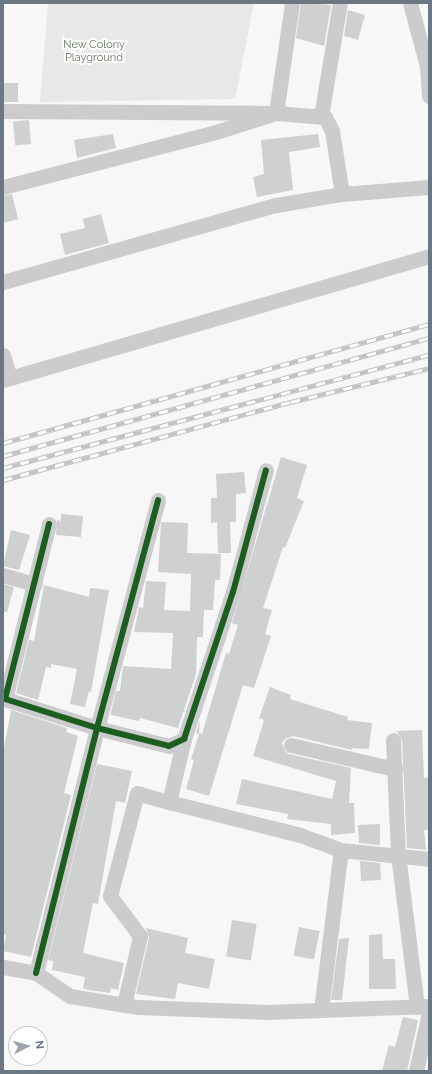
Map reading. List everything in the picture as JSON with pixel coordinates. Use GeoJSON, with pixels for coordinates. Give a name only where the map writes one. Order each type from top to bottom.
{"type":"FeatureCollection","features":[{"type":"Feature","properties":{"kind":"street"},"geometry":{"type":"LineString","coordinates":[[276,112],[292,3]]}},
{"type":"Feature","properties":{"kind":"street"},"geometry":{"type":"LineString","coordinates":[[321,116],[340,3]]}},
{"type":"Feature","properties":{"kind":"street"},"geometry":{"type":"LineString","coordinates":[[410,3],[427,66],[429,96]]}},
{"type":"Feature","properties":{"kind":"street"},"geometry":{"type":"LineString","coordinates":[[3,111],[276,112],[321,116],[325,117],[331,127],[342,194]]}},
{"type":"Feature","properties":{"kind":"street"},"geometry":{"type":"LineString","coordinates":[[3,187],[219,131],[276,112]]}},
{"type":"Feature","properties":{"kind":"street"},"geometry":{"type":"LineString","coordinates":[[3,282],[276,205],[342,194],[429,187]]}},
{"type":"Feature","properties":{"kind":"street"},"geometry":{"type":"LineString","coordinates":[[3,356],[6,379],[429,256]]}},
{"type":"Feature","properties":{"kind":"street"},"geometry":{"type":"LineString","coordinates":[[169,802],[184,739],[233,592],[266,470]]}},
{"type":"Feature","properties":{"kind":"street"},"geometry":{"type":"LineString","coordinates":[[36,974],[96,728],[158,500]]}},
{"type":"Feature","properties":{"kind":"street"},"geometry":{"type":"LineString","coordinates":[[49,524],[4,703],[169,746],[184,739]]}},
{"type":"Feature","properties":{"kind":"street"},"geometry":{"type":"LineString","coordinates":[[3,575],[34,584]]}},
{"type":"Feature","properties":{"kind":"street"},"geometry":{"type":"LineString","coordinates":[[394,740],[398,854],[425,1009],[416,1071]]}},
{"type":"Feature","properties":{"kind":"street"},"geometry":{"type":"LineString","coordinates":[[291,745],[395,769]]}},
{"type":"Feature","properties":{"kind":"street"},"geometry":{"type":"LineString","coordinates":[[124,1005],[140,936],[110,896],[137,793],[300,835],[341,850],[398,854],[429,859]]}},
{"type":"Feature","properties":{"kind":"street"},"geometry":{"type":"LineString","coordinates":[[321,1010],[341,850]]}},
{"type":"Feature","properties":{"kind":"street"},"geometry":{"type":"LineString","coordinates":[[3,967],[36,974],[70,996],[124,1005],[267,1012],[425,1009]]}},
{"type":"Feature","properties":{"kind":"green space","name":"New Colony Playground"},"geometry":{"type":"Polygon","coordinates":[[[48,3],[254,3],[235,99],[40,102],[48,3]]]}},
{"type":"Feature","properties":{"kind":"building"},"geometry":{"type":"Polygon","coordinates":[[[301,3],[331,5],[324,46],[296,38],[301,3]]]}},
{"type":"Feature","properties":{"kind":"building"},"geometry":{"type":"Polygon","coordinates":[[[348,10],[365,15],[358,40],[344,36],[348,10]]]}},
{"type":"Feature","properties":{"kind":"building"},"geometry":{"type":"Polygon","coordinates":[[[3,83],[18,83],[18,102],[3,102],[3,83]]]}},
{"type":"Feature","properties":{"kind":"building"},"geometry":{"type":"Polygon","coordinates":[[[29,120],[31,144],[15,145],[13,121],[29,120]]]}},
{"type":"Feature","properties":{"kind":"building"},"geometry":{"type":"Polygon","coordinates":[[[113,134],[116,148],[77,158],[74,140],[113,134]]]}},
{"type":"Feature","properties":{"kind":"building"},"geometry":{"type":"Polygon","coordinates":[[[318,134],[320,147],[289,152],[293,190],[257,197],[253,177],[264,174],[261,140],[318,134]]]}},
{"type":"Feature","properties":{"kind":"building"},"geometry":{"type":"Polygon","coordinates":[[[12,194],[18,219],[3,223],[3,196],[12,194]]]}},
{"type":"Feature","properties":{"kind":"building"},"geometry":{"type":"Polygon","coordinates":[[[101,214],[109,243],[65,255],[60,234],[85,228],[83,219],[101,214]]]}},
{"type":"Feature","properties":{"kind":"building"},"geometry":{"type":"Polygon","coordinates":[[[281,457],[307,465],[297,498],[304,501],[285,548],[283,547],[263,608],[272,610],[265,634],[271,636],[254,688],[243,685],[209,796],[186,789],[194,760],[191,759],[199,734],[196,733],[200,720],[199,733],[202,734],[226,653],[229,654],[238,625],[232,623],[281,457]]]}},
{"type":"Feature","properties":{"kind":"building"},"geometry":{"type":"Polygon","coordinates":[[[244,472],[246,493],[236,494],[236,522],[230,522],[231,553],[218,553],[217,522],[211,523],[211,498],[217,498],[216,474],[244,472]]]}},
{"type":"Feature","properties":{"kind":"building"},"geometry":{"type":"Polygon","coordinates":[[[61,514],[83,516],[81,537],[56,535],[57,520],[61,521],[61,514]]]}},
{"type":"Feature","properties":{"kind":"building"},"geometry":{"type":"Polygon","coordinates":[[[161,522],[188,523],[187,553],[221,554],[220,580],[215,580],[213,610],[204,610],[203,637],[197,637],[196,674],[178,728],[140,718],[139,721],[111,715],[116,691],[120,691],[123,666],[171,669],[173,633],[134,632],[139,607],[143,608],[146,581],[166,582],[164,610],[190,611],[191,574],[158,572],[161,522]]]}},
{"type":"Feature","properties":{"kind":"building"},"geometry":{"type":"Polygon","coordinates":[[[11,530],[30,535],[19,570],[3,566],[11,530]]]}},
{"type":"Feature","properties":{"kind":"building"},"geometry":{"type":"Polygon","coordinates":[[[3,584],[14,587],[7,612],[3,612],[3,584]]]}},
{"type":"Feature","properties":{"kind":"building"},"geometry":{"type":"Polygon","coordinates":[[[44,585],[89,597],[90,588],[109,590],[91,692],[89,691],[85,707],[70,704],[77,669],[51,664],[51,668],[46,667],[38,700],[16,693],[29,640],[34,641],[44,585]]]}},
{"type":"Feature","properties":{"kind":"building"},"geometry":{"type":"Polygon","coordinates":[[[270,687],[291,695],[290,699],[348,717],[347,720],[372,723],[369,749],[352,748],[352,750],[293,736],[285,739],[282,743],[285,751],[289,754],[351,768],[349,803],[354,803],[355,833],[331,835],[331,824],[287,819],[288,814],[236,804],[242,779],[332,799],[336,781],[253,756],[264,720],[259,718],[270,687]]]}},
{"type":"Feature","properties":{"kind":"building"},"geometry":{"type":"Polygon","coordinates":[[[11,710],[67,728],[66,732],[78,736],[64,793],[71,795],[31,957],[3,951],[6,935],[3,934],[3,753],[11,710]]]}},
{"type":"Feature","properties":{"kind":"building"},"geometry":{"type":"Polygon","coordinates":[[[422,730],[424,778],[429,777],[429,830],[424,830],[426,850],[407,848],[402,740],[397,731],[422,730]]]}},
{"type":"Feature","properties":{"kind":"building"},"geometry":{"type":"Polygon","coordinates":[[[97,764],[132,771],[125,803],[116,801],[98,904],[93,903],[83,953],[124,963],[118,990],[111,988],[110,993],[83,989],[85,977],[52,970],[53,961],[48,960],[97,764]]]}},
{"type":"Feature","properties":{"kind":"building"},"geometry":{"type":"Polygon","coordinates":[[[380,824],[380,845],[359,843],[358,825],[380,824]]]}},
{"type":"Feature","properties":{"kind":"building"},"geometry":{"type":"Polygon","coordinates":[[[360,861],[380,863],[381,880],[361,881],[360,861]]]}},
{"type":"Feature","properties":{"kind":"building"},"geometry":{"type":"Polygon","coordinates":[[[232,920],[257,924],[251,960],[226,957],[232,920]]]}},
{"type":"Feature","properties":{"kind":"building"},"geometry":{"type":"Polygon","coordinates":[[[299,927],[320,931],[314,959],[293,955],[299,927]]]}},
{"type":"Feature","properties":{"kind":"building"},"geometry":{"type":"Polygon","coordinates":[[[146,928],[188,938],[185,953],[215,959],[209,989],[178,983],[175,999],[136,994],[149,938],[146,928]]]}},
{"type":"Feature","properties":{"kind":"building"},"geometry":{"type":"Polygon","coordinates":[[[382,934],[383,959],[395,959],[396,989],[369,989],[369,935],[382,934]]]}},
{"type":"Feature","properties":{"kind":"building"},"geometry":{"type":"Polygon","coordinates":[[[349,938],[342,1000],[331,1000],[339,939],[349,938]]]}},
{"type":"Feature","properties":{"kind":"building"},"geometry":{"type":"Polygon","coordinates":[[[403,1017],[418,1020],[407,1071],[382,1071],[389,1045],[395,1047],[403,1017]]]}},
{"type":"Feature","properties":{"kind":"railway"},"geometry":{"type":"LineString","coordinates":[[3,443],[429,324]]}},
{"type":"Feature","properties":{"kind":"railway"},"geometry":{"type":"LineString","coordinates":[[3,456],[429,338]]}},
{"type":"Feature","properties":{"kind":"railway"},"geometry":{"type":"LineString","coordinates":[[3,468],[429,355]]}},
{"type":"Feature","properties":{"kind":"railway"},"geometry":{"type":"LineString","coordinates":[[3,480],[291,402],[429,368]]}},
{"type":"Feature","properties":{"kind":"cycle path"},"geometry":{"type":"LineString","coordinates":[[36,973],[97,728],[169,746],[184,739],[233,592],[266,470]]}},
{"type":"Feature","properties":{"kind":"cycle path"},"geometry":{"type":"LineString","coordinates":[[49,524],[5,699],[97,728],[158,500]]}}]}
